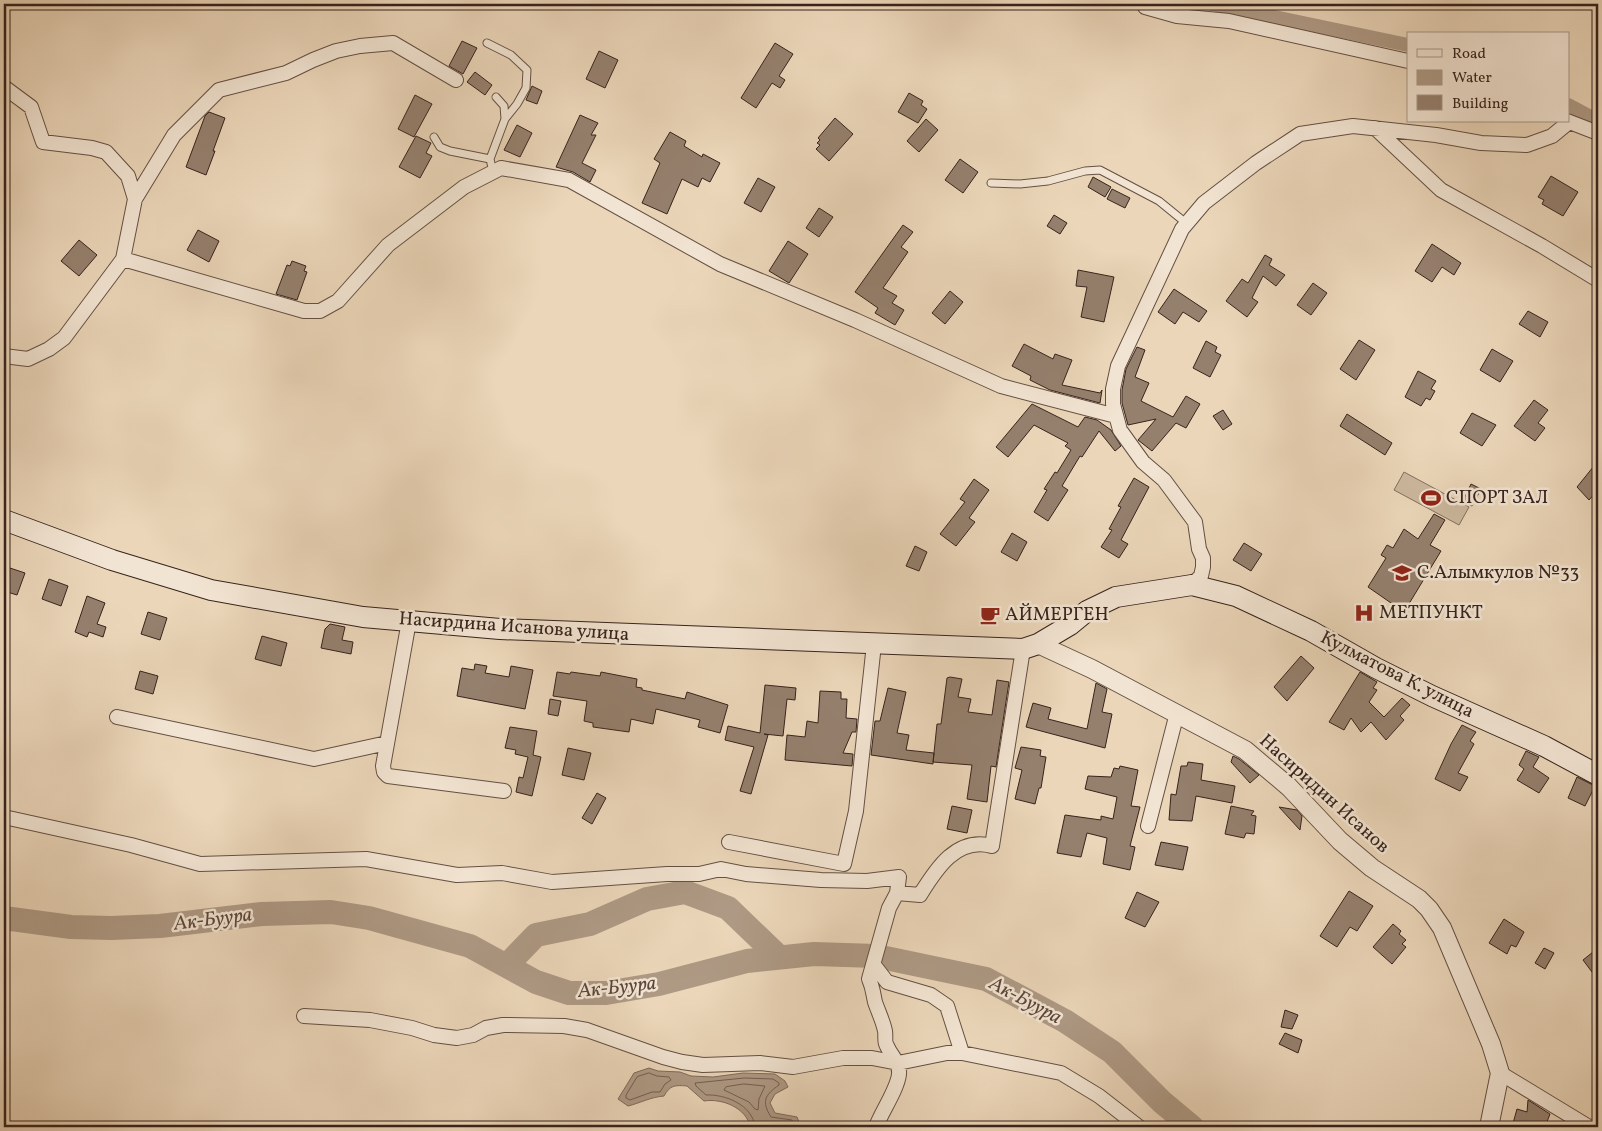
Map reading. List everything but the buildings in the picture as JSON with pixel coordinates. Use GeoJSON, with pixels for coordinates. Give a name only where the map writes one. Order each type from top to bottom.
{"type":"FeatureCollection","features":[{"type":"Feature","properties":{"kind":"main road","name":"Насирдина Исанова улица"},"geometry":{"type":"LineString","coordinates":[[4,520],[112,560],[211,590],[363,617],[500,629],[874,644],[1031,647]]}},
{"type":"Feature","properties":{"kind":"main road","name":"Кулматова К. улица"},"geometry":{"type":"LineString","coordinates":[[1031,647],[1070,626],[1087,611],[1116,597],[1192,585],[1236,596],[1311,631],[1376,668],[1432,696],[1535,742],[1598,775]]}},
{"type":"Feature","properties":{"kind":"street"},"geometry":{"type":"LineString","coordinates":[[1145,5],[1177,16],[1229,22],[1407,61]]}},
{"type":"Feature","properties":{"kind":"street"},"geometry":{"type":"LineString","coordinates":[[4,356],[28,359],[64,338],[123,259],[135,199],[174,135],[219,90],[286,73],[336,51],[360,46],[393,43],[456,80]]}},
{"type":"Feature","properties":{"kind":"street"},"geometry":{"type":"LineString","coordinates":[[4,87],[31,107],[43,142],[92,148],[106,152],[128,176],[135,199]]}},
{"type":"Feature","properties":{"kind":"street"},"geometry":{"type":"LineString","coordinates":[[1192,585],[1201,576],[1203,567],[1203,558],[1199,549],[1195,522],[1164,480],[1143,462],[1128,442],[1120,430],[1113,404],[1113,389],[1118,366],[1186,223],[1204,204],[1256,163],[1300,134],[1353,126],[1481,143],[1527,145],[1552,136],[1568,122],[1598,133]]}},
{"type":"Feature","properties":{"kind":"street"},"geometry":{"type":"LineString","coordinates":[[1375,128],[1441,190],[1542,246],[1598,280]]}},
{"type":"Feature","properties":{"kind":"street"},"geometry":{"type":"LineString","coordinates":[[123,259],[304,311],[320,312],[338,301],[388,245],[491,166],[569,180],[720,264],[855,320],[1001,386],[1116,416]]}},
{"type":"Feature","properties":{"kind":"street"},"geometry":{"type":"LineString","coordinates":[[409,621],[383,766],[384,772],[388,776],[504,791]]}},
{"type":"Feature","properties":{"kind":"street"},"geometry":{"type":"LineString","coordinates":[[729,842],[844,864],[856,811],[874,644]]}},
{"type":"Feature","properties":{"kind":"street"},"geometry":{"type":"LineString","coordinates":[[897,893],[920,895],[946,857],[970,844],[992,846],[1031,647]]}},
{"type":"Feature","properties":{"kind":"street","name":"Насиридин Исанов"},"geometry":{"type":"LineString","coordinates":[[1031,647],[1092,669],[1245,750],[1289,787],[1340,841],[1372,868],[1419,899],[1429,909],[1442,928],[1491,1044],[1500,1073]]}},
{"type":"Feature","properties":{"kind":"street"},"geometry":{"type":"LineString","coordinates":[[1148,826],[1177,713]]}},
{"type":"Feature","properties":{"kind":"street"},"geometry":{"type":"LineString","coordinates":[[117,717],[314,760],[387,743]]}},
{"type":"Feature","properties":{"kind":"street"},"geometry":{"type":"LineString","coordinates":[[4,817],[131,845],[200,864],[366,859],[458,875],[502,873],[552,882],[667,874],[699,874],[721,869],[746,874],[821,880],[867,881],[899,877],[897,893],[889,908],[869,979],[874,990],[875,1002],[880,1010],[881,1022],[885,1030],[886,1045],[898,1063],[899,1074],[896,1087],[876,1127]]}},
{"type":"Feature","properties":{"kind":"street"},"geometry":{"type":"LineString","coordinates":[[874,965],[886,982],[931,995],[947,1006],[962,1053]]}},
{"type":"Feature","properties":{"kind":"street"},"geometry":{"type":"LineString","coordinates":[[304,1016],[370,1020],[458,1038],[472,1035],[486,1028],[503,1025],[564,1026],[587,1030],[662,1057],[703,1065],[760,1063],[793,1067],[843,1058],[872,1058],[898,1063],[947,1053],[962,1053],[1061,1073],[1099,1096],[1140,1127]]}},
{"type":"Feature","properties":{"kind":"street"},"geometry":{"type":"LineString","coordinates":[[1489,1127],[1500,1073],[1589,1127]]}},
{"type":"Feature","properties":{"kind":"lane"},"geometry":{"type":"LineString","coordinates":[[487,44],[511,55],[527,70],[526,88],[517,104],[505,119]]}},
{"type":"Feature","properties":{"kind":"lane"},"geometry":{"type":"LineString","coordinates":[[434,137],[440,147],[491,166],[505,119],[504,106],[496,97]]}},
{"type":"Feature","properties":{"kind":"lane"},"geometry":{"type":"LineString","coordinates":[[991,183],[1020,184],[1048,181],[1084,171],[1100,170],[1159,201],[1186,223]]}},
{"type":"Feature","properties":{"kind":"shaded area","name":"СПОРТ ЗАЛ"},"geometry":{"type":"Polygon","coordinates":[[[1404,472],[1469,507],[1459,525],[1394,490],[1404,472]]]}},
{"type":"Feature","properties":{"kind":"water"},"geometry":{"type":"Polygon","coordinates":[[[649,1068],[658,1071],[680,1072],[691,1076],[713,1077],[743,1073],[775,1074],[785,1081],[788,1087],[775,1094],[770,1103],[775,1113],[797,1117],[799,1122],[796,1127],[750,1127],[744,1114],[733,1106],[718,1101],[704,1101],[687,1086],[673,1086],[664,1096],[628,1106],[618,1099],[634,1073],[649,1068]]]}},
{"type":"Feature","properties":{"kind":"waterway"},"geometry":{"type":"LineString","coordinates":[[1212,4],[1407,45]]}},
{"type":"Feature","properties":{"kind":"waterway"},"geometry":{"type":"LineString","coordinates":[[1570,106],[1598,121]]}},
{"type":"Feature","properties":{"kind":"waterway"},"geometry":{"type":"LineString","coordinates":[[507,965],[536,935],[590,924],[647,899],[685,892],[728,908],[779,957]]}},
{"type":"Feature","properties":{"kind":"waterway","name":"Ак-Буура"},"geometry":{"type":"LineString","coordinates":[[4,918],[71,927],[111,928],[160,926],[262,914],[331,912],[369,918],[470,946],[536,982],[569,993],[606,993],[659,984],[747,961],[814,954],[876,956],[986,979],[1065,1021],[1112,1052],[1162,1102],[1192,1127]]}},
{"type":"Feature","properties":{"kind":"place","name":"СПОРТ ЗАЛ"},"geometry":{"type":"Point","coordinates":[1431,498]}},
{"type":"Feature","properties":{"kind":"place","name":"С.Алымкулов №33"},"geometry":{"type":"Point","coordinates":[1402,573]}},
{"type":"Feature","properties":{"kind":"place","name":"МЕТПУНКТ"},"geometry":{"type":"Point","coordinates":[1364,613]}},
{"type":"Feature","properties":{"kind":"place","name":"АЙМЕРГЕН"},"geometry":{"type":"Point","coordinates":[990,615]}}]}
